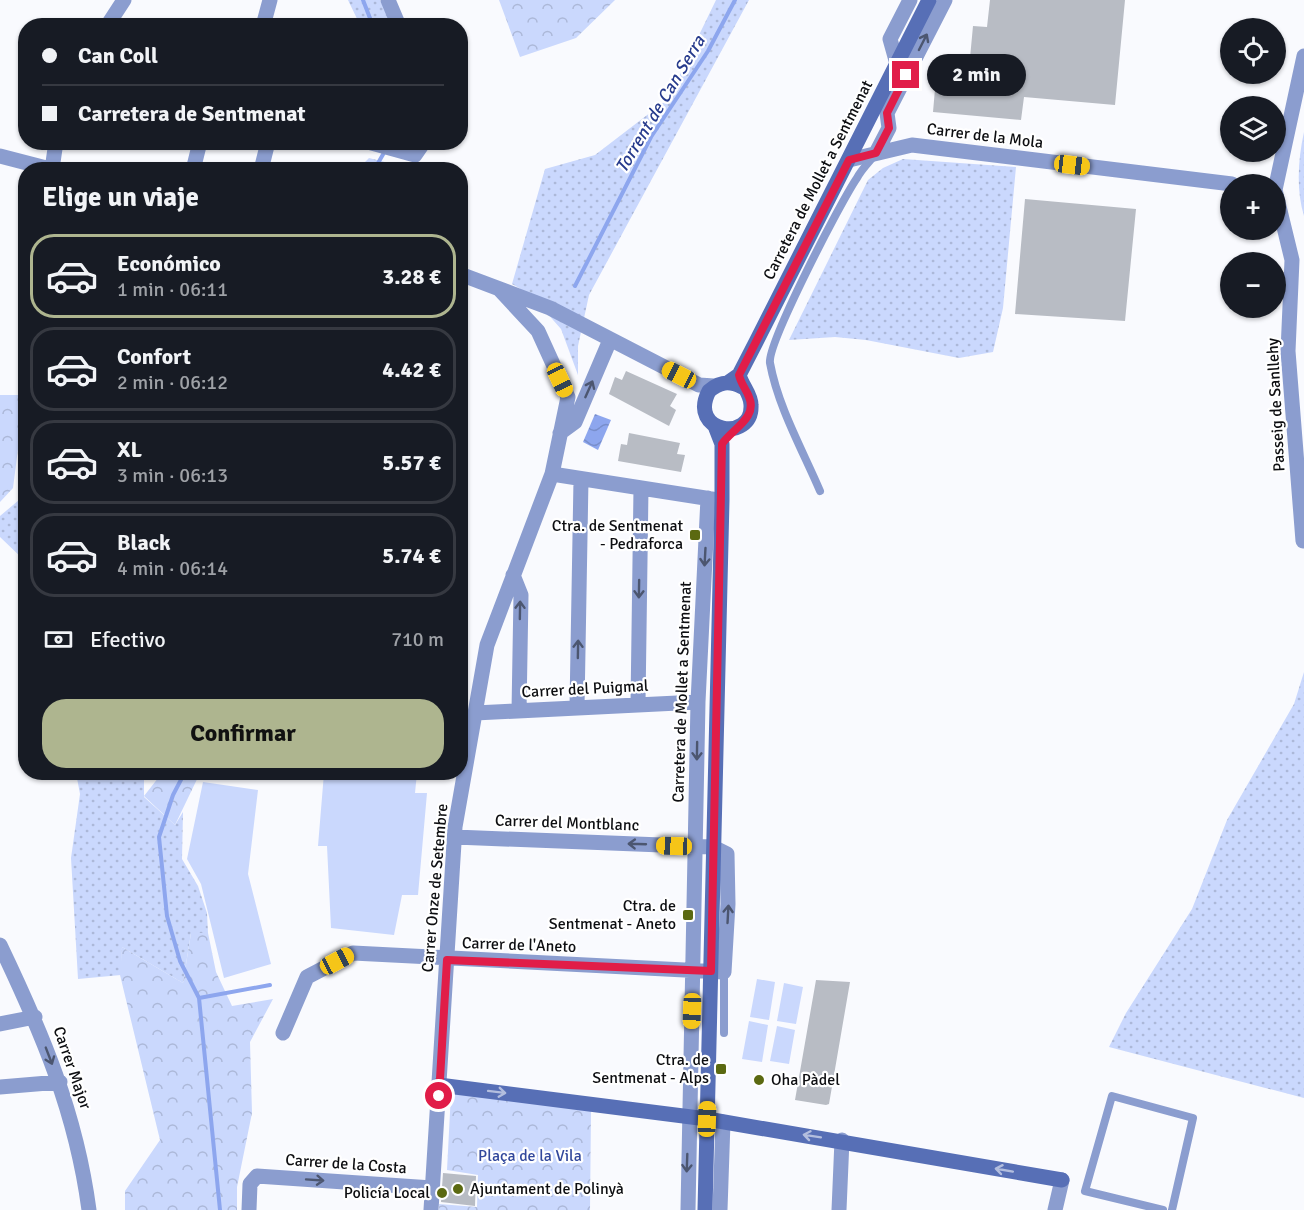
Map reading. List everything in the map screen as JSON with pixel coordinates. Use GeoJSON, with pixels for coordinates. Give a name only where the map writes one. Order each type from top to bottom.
{"type":"FeatureCollection","features":[{"type":"Feature","properties":{"kind":"street"},"geometry":{"type":"LineString","coordinates":[[112,18],[124,0]]}},
{"type":"Feature","properties":{"kind":"street"},"geometry":{"type":"LineString","coordinates":[[265,18],[270,0]]}},
{"type":"Feature","properties":{"kind":"street"},"geometry":{"type":"LineString","coordinates":[[388,0],[396,18]]}},
{"type":"Feature","properties":{"kind":"street"},"geometry":{"type":"LineString","coordinates":[[897,64],[890,39],[910,0]]}},
{"type":"Feature","properties":{"kind":"street","name":"Carretera de Mollet a Sentmenat"},"geometry":{"type":"LineString","coordinates":[[688,1210],[698,702],[715,499],[722,444],[715,426],[708,419],[704,409],[721,386],[849,160],[929,0]]}},
{"type":"Feature","properties":{"kind":"street"},"geometry":{"type":"LineString","coordinates":[[876,153],[889,128],[887,113],[945,0]]}},
{"type":"Feature","properties":{"kind":"street","name":"Passeig de Sanllehy"},"geometry":{"type":"LineString","coordinates":[[1278,174],[1304,56]]}},
{"type":"Feature","properties":{"kind":"street","name":"Carrer de la Mola"},"geometry":{"type":"LineString","coordinates":[[872,115],[912,145]]}},
{"type":"Feature","properties":{"kind":"street","name":"Carrer de la Mola"},"geometry":{"type":"LineString","coordinates":[[849,160],[912,145],[1220,183]]}},
{"type":"Feature","properties":{"kind":"street"},"geometry":{"type":"LineString","coordinates":[[397,150],[415,155],[418,150]]}},
{"type":"Feature","properties":{"kind":"street"},"geometry":{"type":"LineString","coordinates":[[0,156],[24,162]]}},
{"type":"Feature","properties":{"kind":"street","name":"Passeig de Sanllehy"},"geometry":{"type":"LineString","coordinates":[[1286,235],[1292,260],[1288,351],[1303,541]]}},
{"type":"Feature","properties":{"kind":"street"},"geometry":{"type":"LineString","coordinates":[[1292,260],[1304,283]]}},
{"type":"Feature","properties":{"kind":"street"},"geometry":{"type":"LineString","coordinates":[[468,277],[550,308],[610,340],[721,386],[749,395],[751,406],[749,416],[742,425],[732,429],[715,426]]}},
{"type":"Feature","properties":{"kind":"street","name":"Carrer Onze de Setembre"},"geometry":{"type":"LineString","coordinates":[[468,756],[486,645],[552,474],[568,397],[538,331],[499,289]]}},
{"type":"Feature","properties":{"kind":"street"},"geometry":{"type":"LineString","coordinates":[[560,433],[575,422],[610,340]]}},
{"type":"Feature","properties":{"kind":"street"},"geometry":{"type":"LineString","coordinates":[[722,444],[732,429]]}},
{"type":"Feature","properties":{"kind":"street"},"geometry":{"type":"LineString","coordinates":[[552,474],[715,499]]}},
{"type":"Feature","properties":{"kind":"street"},"geometry":{"type":"LineString","coordinates":[[577,707],[581,479]]}},
{"type":"Feature","properties":{"kind":"street"},"geometry":{"type":"LineString","coordinates":[[638,704],[641,488]]}},
{"type":"Feature","properties":{"kind":"street","name":"Carretera de Mollet a Sentmenat"},"geometry":{"type":"LineString","coordinates":[[715,499],[713,847],[718,972],[715,1120],[720,1210]]}},
{"type":"Feature","properties":{"kind":"street"},"geometry":{"type":"LineString","coordinates":[[513,575],[521,595],[519,711]]}},
{"type":"Feature","properties":{"kind":"street","name":"Carrer del Puigmal"},"geometry":{"type":"LineString","coordinates":[[475,713],[698,702]]}},
{"type":"Feature","properties":{"kind":"street","name":"Carrer Onze de Setembre"},"geometry":{"type":"LineString","coordinates":[[431,1210],[455,837],[464,780]]}},
{"type":"Feature","properties":{"kind":"street","name":"Carrer del Montblanc"},"geometry":{"type":"LineString","coordinates":[[455,837],[713,847]]}},
{"type":"Feature","properties":{"kind":"street","name":"Carrer Major"},"geometry":{"type":"LineString","coordinates":[[0,945],[35,1017],[67,1101],[89,1210]]}},
{"type":"Feature","properties":{"kind":"street","name":"Carrer de l'Aneto"},"geometry":{"type":"LineString","coordinates":[[283,1033],[307,977],[353,953],[447,960],[718,972]]}},
{"type":"Feature","properties":{"kind":"street"},"geometry":{"type":"LineString","coordinates":[[0,1024],[35,1017]]}},
{"type":"Feature","properties":{"kind":"street"},"geometry":{"type":"LineString","coordinates":[[0,1087],[60,1082]]}},
{"type":"Feature","properties":{"kind":"street"},"geometry":{"type":"LineString","coordinates":[[439,1085],[715,1120],[843,1140],[1062,1180],[1055,1210]]}},
{"type":"Feature","properties":{"kind":"street","name":"Carretera de Mollet a Sentmenat"},"geometry":{"type":"LineString","coordinates":[[705,1210],[715,1120]]}},
{"type":"Feature","properties":{"kind":"street"},"geometry":{"type":"LineString","coordinates":[[839,1210],[843,1140]]}},
{"type":"Feature","properties":{"kind":"street","name":"Carrer de la Costa"},"geometry":{"type":"LineString","coordinates":[[249,1210],[250,1184],[257,1176],[432,1188]]}},
{"type":"Feature","properties":{"kind":"lane"},"geometry":{"type":"LineString","coordinates":[[820,491],[782,399],[770,361],[776,338],[830,229],[857,177],[876,153]]}},
{"type":"Feature","properties":{"kind":"lane"},"geometry":{"type":"LineString","coordinates":[[718,972],[724,1033]]}},
{"type":"Feature","properties":{"kind":"lane"},"geometry":{"type":"LineString","coordinates":[[1163,1210],[1148,1209],[1085,1191],[1112,1096],[1193,1118],[1172,1210]]}},
{"type":"Feature","properties":{"kind":"green space"},"geometry":{"type":"Polygon","coordinates":[[[348,0],[380,0],[389,18],[357,18],[348,0]]]}},
{"type":"Feature","properties":{"kind":"green space"},"geometry":{"type":"Polygon","coordinates":[[[499,0],[615,0],[576,38],[520,57],[499,0]]]}},
{"type":"Feature","properties":{"kind":"green space"},"geometry":{"type":"Polygon","coordinates":[[[716,0],[749,0],[589,295],[578,346],[578,375],[561,329],[531,295],[512,284],[545,169],[595,155],[668,99],[716,0]]]}},
{"type":"Feature","properties":{"kind":"green space"},"geometry":{"type":"Polygon","coordinates":[[[1304,132],[1304,216],[1299,174],[1304,132]]]}},
{"type":"Feature","properties":{"kind":"green space"},"geometry":{"type":"Polygon","coordinates":[[[369,158],[385,162],[365,162],[369,158]]]}},
{"type":"Feature","properties":{"kind":"green space"},"geometry":{"type":"Polygon","coordinates":[[[903,159],[1016,167],[1003,308],[993,352],[959,358],[866,340],[835,337],[789,340],[868,180],[883,168],[903,159]]]}},
{"type":"Feature","properties":{"kind":"green space"},"geometry":{"type":"Polygon","coordinates":[[[0,395],[18,395],[18,449],[13,488],[0,502],[0,395]]]}},
{"type":"Feature","properties":{"kind":"green space"},"geometry":{"type":"Polygon","coordinates":[[[18,501],[18,554],[0,537],[0,516],[18,501]]]}},
{"type":"Feature","properties":{"kind":"green space"},"geometry":{"type":"Polygon","coordinates":[[[1304,672],[1304,1098],[1109,1047],[1126,1013],[1192,909],[1227,820],[1294,704],[1304,672]]]}},
{"type":"Feature","properties":{"kind":"green space"},"geometry":{"type":"Polygon","coordinates":[[[77,780],[144,780],[144,797],[175,825],[183,812],[182,859],[198,886],[207,913],[208,933],[191,933],[183,983],[122,947],[121,975],[78,979],[71,858],[80,794],[77,780]]]}},
{"type":"Feature","properties":{"kind":"green space"},"geometry":{"type":"Polygon","coordinates":[[[157,780],[197,780],[175,825],[144,796],[157,780]]]}},
{"type":"Feature","properties":{"kind":"green space"},"geometry":{"type":"Polygon","coordinates":[[[323,780],[416,780],[415,793],[427,793],[418,895],[402,895],[394,935],[331,928],[327,846],[318,846],[323,780]]]}},
{"type":"Feature","properties":{"kind":"green space"},"geometry":{"type":"Polygon","coordinates":[[[203,782],[258,790],[248,874],[271,964],[224,978],[201,884],[187,859],[203,782]]]}},
{"type":"Feature","properties":{"kind":"green space"},"geometry":{"type":"Polygon","coordinates":[[[191,933],[208,933],[216,972],[232,1006],[273,999],[250,1042],[252,1113],[237,1187],[237,1210],[125,1210],[125,1191],[160,1140],[120,975],[122,947],[183,983],[191,933]]]}},
{"type":"Feature","properties":{"kind":"green space"},"geometry":{"type":"Polygon","coordinates":[[[757,979],[775,982],[769,1020],[750,1017],[757,979]]]}},
{"type":"Feature","properties":{"kind":"green space"},"geometry":{"type":"Polygon","coordinates":[[[784,983],[803,987],[796,1024],[777,1021],[784,983]]]}},
{"type":"Feature","properties":{"kind":"green space"},"geometry":{"type":"Polygon","coordinates":[[[749,1021],[768,1025],[762,1062],[742,1059],[749,1021]]]}},
{"type":"Feature","properties":{"kind":"green space"},"geometry":{"type":"Polygon","coordinates":[[[777,1026],[795,1030],[789,1064],[770,1061],[777,1026]]]}},
{"type":"Feature","properties":{"kind":"green space","name":"Plaça de la Vila"},"geometry":{"type":"Polygon","coordinates":[[[451,1093],[591,1110],[590,1210],[439,1210],[439,1204],[477,1207],[478,1175],[447,1170],[451,1093]]]}},
{"type":"Feature","properties":{"kind":"water"},"geometry":{"type":"Polygon","coordinates":[[[595,414],[611,420],[598,450],[583,442],[595,414]]]}},
{"type":"Feature","properties":{"kind":"building"},"geometry":{"type":"Polygon","coordinates":[[[990,0],[1125,0],[1115,105],[1024,97],[1021,120],[933,112],[935,89],[959,57],[970,58],[973,26],[987,27],[990,0]]]}},
{"type":"Feature","properties":{"kind":"building"},"geometry":{"type":"Polygon","coordinates":[[[1025,199],[1136,209],[1125,321],[1015,314],[1025,199]]]}},
{"type":"Feature","properties":{"kind":"building"},"geometry":{"type":"Polygon","coordinates":[[[626,371],[677,394],[670,406],[676,410],[669,426],[609,394],[615,377],[622,380],[626,371]]]}},
{"type":"Feature","properties":{"kind":"building"},"geometry":{"type":"Polygon","coordinates":[[[629,433],[680,443],[677,454],[685,455],[681,472],[618,461],[621,444],[627,445],[629,433]]]}},
{"type":"Feature","properties":{"kind":"building"},"geometry":{"type":"Polygon","coordinates":[[[816,980],[850,982],[829,1104],[826,1105],[795,1100],[816,980]]]}},
{"type":"Feature","properties":{"kind":"building","name":"Ajuntament de Polinyà"},"geometry":{"type":"Polygon","coordinates":[[[443,1173],[476,1176],[475,1206],[441,1202],[443,1173]]]}},
{"type":"Feature","properties":{"kind":"waterway"},"geometry":{"type":"LineString","coordinates":[[363,0],[370,18]]}},
{"type":"Feature","properties":{"kind":"waterway","name":"Torrent de Can Serra"},"geometry":{"type":"LineString","coordinates":[[575,286],[651,137],[708,51],[735,0]]}},
{"type":"Feature","properties":{"kind":"waterway"},"geometry":{"type":"LineString","coordinates":[[379,162],[385,151]]}},
{"type":"Feature","properties":{"kind":"waterway"},"geometry":{"type":"LineString","coordinates":[[181,780],[173,795],[159,837],[167,916],[180,961],[199,998],[220,1210]]}},
{"type":"Feature","properties":{"kind":"waterway"},"geometry":{"type":"LineString","coordinates":[[199,998],[270,985]]}},
{"type":"Feature","properties":{"kind":"place","name":"Ctra. de Sentmenat - Pedraforca"},"geometry":{"type":"Point","coordinates":[695,535]}},
{"type":"Feature","properties":{"kind":"place","name":"Ctra. de Sentmenat - Aneto"},"geometry":{"type":"Point","coordinates":[688,915]}},
{"type":"Feature","properties":{"kind":"place","name":"Ctra. de Sentmenat - Alps"},"geometry":{"type":"Point","coordinates":[721,1069]}},
{"type":"Feature","properties":{"kind":"place","name":"Oha Pàdel"},"geometry":{"type":"Point","coordinates":[759,1080]}},
{"type":"Feature","properties":{"kind":"place","name":"Ajuntament de Polinyà"},"geometry":{"type":"Point","coordinates":[458,1189]}},
{"type":"Feature","properties":{"kind":"place","name":"Policía Local"},"geometry":{"type":"Point","coordinates":[442,1193]}},
{"type":"Feature","properties":{"kind":"route"},"geometry":{"type":"LineString","coordinates":[[439,1096],[447,960],[711,971],[722,444],[732,429],[742,425],[749,416],[751,406],[749,395],[742,387],[739,375],[849,160],[876,153],[889,128],[887,113],[906,75]]}}]}
